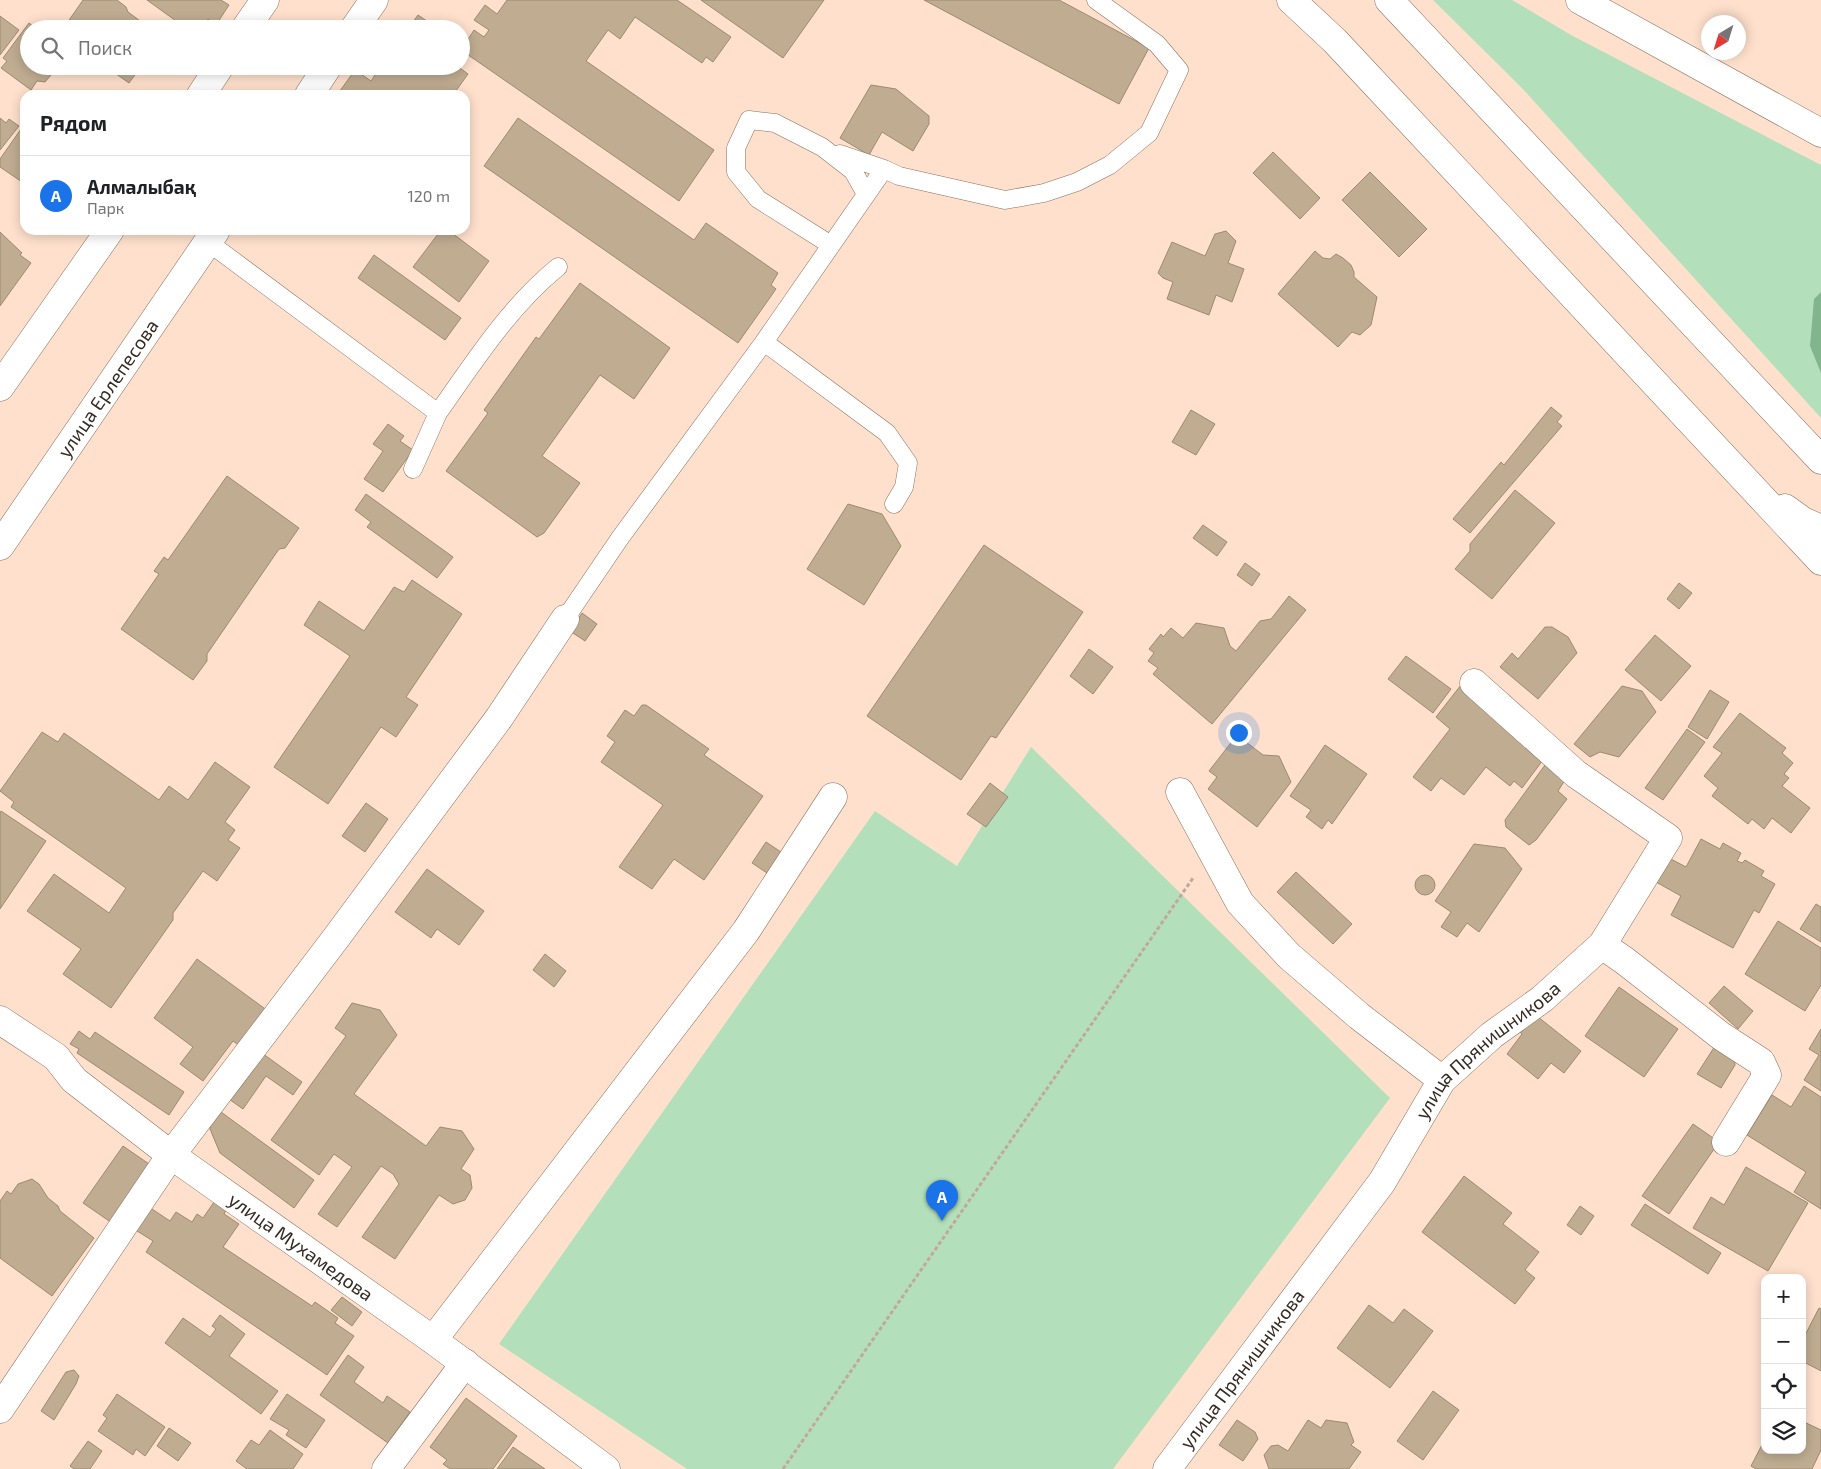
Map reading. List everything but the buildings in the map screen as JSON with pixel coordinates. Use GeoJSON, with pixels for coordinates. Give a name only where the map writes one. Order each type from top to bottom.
{"type":"FeatureCollection","features":[{"type":"Feature","properties":{"kind":"main road"},"geometry":{"type":"LineString","coordinates":[[252,20],[265,0]]}},
{"type":"Feature","properties":{"kind":"main road"},"geometry":{"type":"LineString","coordinates":[[360,20],[374,0]]}},
{"type":"Feature","properties":{"kind":"main road"},"geometry":{"type":"LineString","coordinates":[[1291,0],[1335,41],[1753,486],[1821,561]]}},
{"type":"Feature","properties":{"kind":"main road"},"geometry":{"type":"LineString","coordinates":[[1389,0],[1821,460]]}},
{"type":"Feature","properties":{"kind":"main road"},"geometry":{"type":"LineString","coordinates":[[1580,0],[1821,133]]}},
{"type":"Feature","properties":{"kind":"main road"},"geometry":{"type":"LineString","coordinates":[[204,90],[214,75]]}},
{"type":"Feature","properties":{"kind":"main road"},"geometry":{"type":"LineString","coordinates":[[312,90],[322,75]]}},
{"type":"Feature","properties":{"kind":"main road"},"geometry":{"type":"LineString","coordinates":[[0,387],[106,235]]}},
{"type":"Feature","properties":{"kind":"main road","name":"улица Ерлепесова"},"geometry":{"type":"LineString","coordinates":[[0,546],[212,236]]}},
{"type":"Feature","properties":{"kind":"main road"},"geometry":{"type":"LineString","coordinates":[[1753,486],[1803,521],[1821,529]]}},
{"type":"Feature","properties":{"kind":"main road"},"geometry":{"type":"LineString","coordinates":[[0,1409],[171,1155],[336,938],[499,718],[565,619]]}},
{"type":"Feature","properties":{"kind":"main road","name":"улица Прянишникова"},"geometry":{"type":"LineString","coordinates":[[1167,1469],[1382,1182],[1442,1080],[1492,1035],[1542,1000],[1602,945],[1668,838],[1576,774],[1474,683]]}},
{"type":"Feature","properties":{"kind":"main road"},"geometry":{"type":"LineString","coordinates":[[1180,792],[1240,904],[1289,956],[1359,1016],[1442,1080]]}},
{"type":"Feature","properties":{"kind":"main road"},"geometry":{"type":"LineString","coordinates":[[433,1340],[746,932],[833,798]]}},
{"type":"Feature","properties":{"kind":"main road"},"geometry":{"type":"LineString","coordinates":[[1602,945],[1626,961],[1722,1036],[1761,1062],[1767,1075],[1726,1142]]}},
{"type":"Feature","properties":{"kind":"main road","name":"улица Мухамедова"},"geometry":{"type":"LineString","coordinates":[[0,1020],[56,1057],[74,1080],[171,1155],[465,1363],[573,1459],[606,1469]]}},
{"type":"Feature","properties":{"kind":"main road"},"geometry":{"type":"LineString","coordinates":[[386,1469],[465,1363]]}},
{"type":"Feature","properties":{"kind":"lane"},"geometry":{"type":"LineString","coordinates":[[831,245],[758,199],[736,172],[736,148],[749,120],[775,123],[822,147],[899,176],[1005,200],[1044,194],[1076,182],[1110,165],[1149,133],[1179,70],[1157,44],[1096,0]]}},
{"type":"Feature","properties":{"kind":"lane"},"geometry":{"type":"LineString","coordinates":[[822,147],[853,172],[866,194]]}},
{"type":"Feature","properties":{"kind":"lane"},"geometry":{"type":"LineString","coordinates":[[565,619],[620,538],[764,342],[884,169]]}},
{"type":"Feature","properties":{"kind":"lane"},"geometry":{"type":"LineString","coordinates":[[212,236],[438,413]]}},
{"type":"Feature","properties":{"kind":"lane"},"geometry":{"type":"LineString","coordinates":[[413,469],[438,413],[477,358],[532,288],[558,267]]}},
{"type":"Feature","properties":{"kind":"lane"},"geometry":{"type":"LineString","coordinates":[[764,342],[888,432],[908,463],[904,487],[894,504]]}},
{"type":"Feature","properties":{"kind":"path"},"geometry":{"type":"LineString","coordinates":[[784,1469],[1212,851]]}},
{"type":"Feature","properties":{"kind":"green space"},"geometry":{"type":"Polygon","coordinates":[[[1433,0],[1512,0],[1571,35],[1821,165],[1821,418],[1521,87],[1433,0]]]}},
{"type":"Feature","properties":{"kind":"green space"},"geometry":{"type":"Polygon","coordinates":[[[1821,292],[1821,373],[1810,346],[1814,299],[1821,292]]]}},
{"type":"Feature","properties":{"kind":"green space"},"geometry":{"type":"Polygon","coordinates":[[[1031,747],[1390,1098],[1113,1469],[687,1469],[499,1344],[875,811],[957,866],[1031,747]]]}},
{"type":"Feature","properties":{"kind":"place","name":"Алмалыбақ"},"geometry":{"type":"Point","coordinates":[942,1221]}}]}
